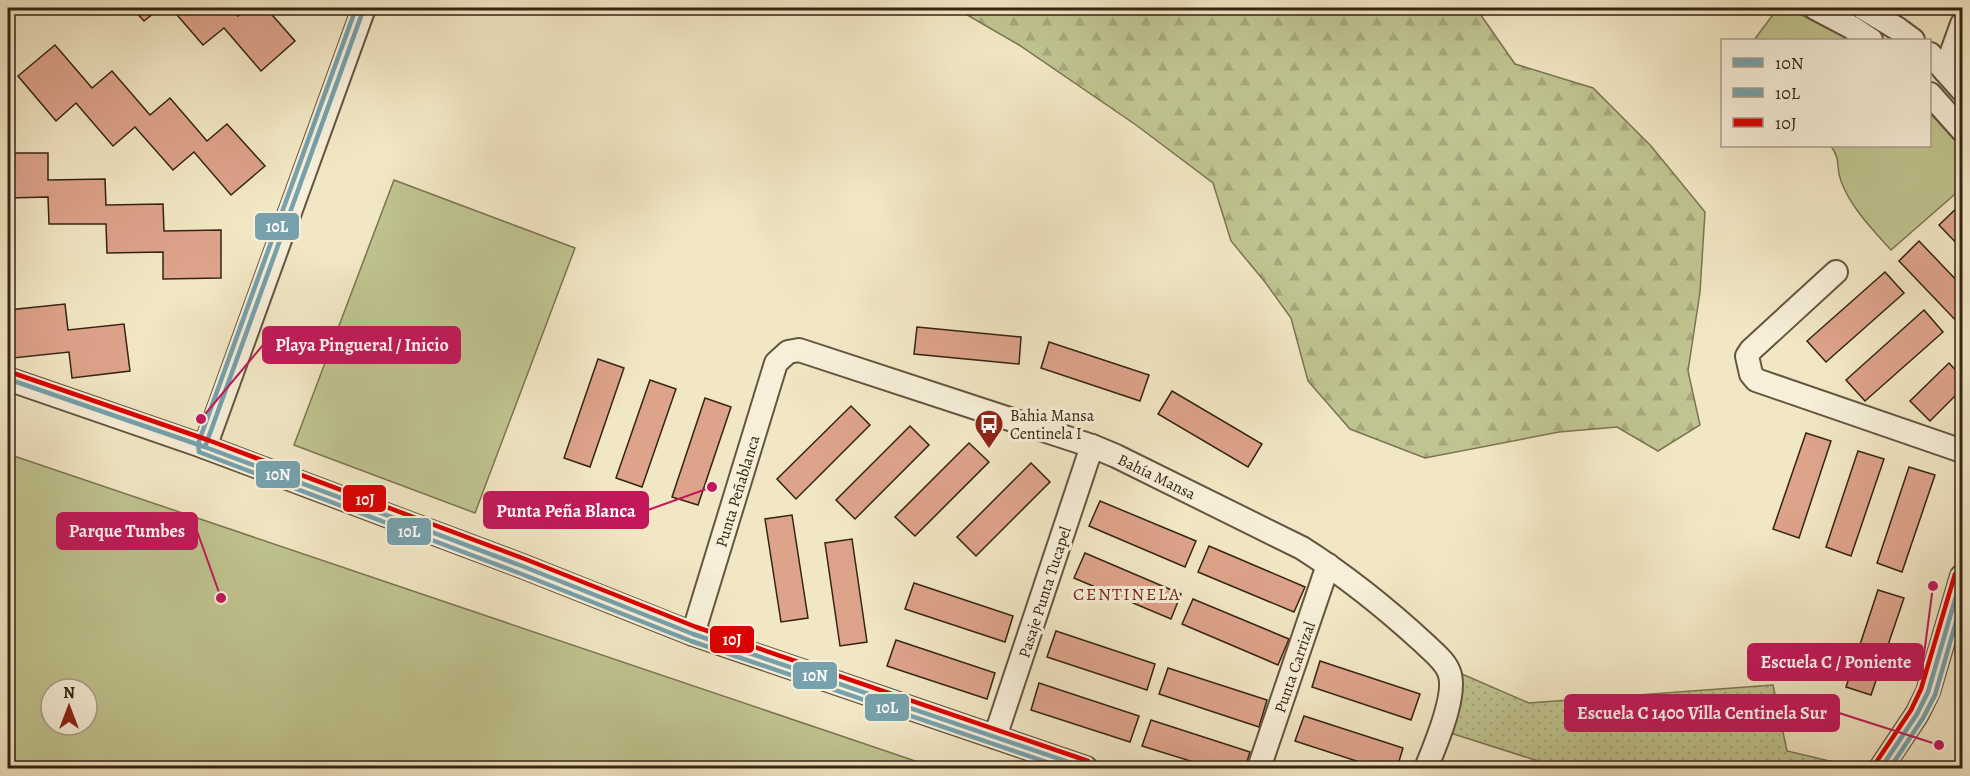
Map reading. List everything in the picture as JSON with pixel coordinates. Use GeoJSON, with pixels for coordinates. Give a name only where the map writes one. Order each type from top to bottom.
{"type":"FeatureCollection","features":[{"type":"Feature","properties":{"kind":"street"},"geometry":{"type":"LineString","coordinates":[[205,447],[364,8]]}},
{"type":"Feature","properties":{"kind":"street"},"geometry":{"type":"LineString","coordinates":[[1815,8],[1869,39]]}},
{"type":"Feature","properties":{"kind":"street"},"geometry":{"type":"LineString","coordinates":[[1863,8],[1912,39]]}},
{"type":"Feature","properties":{"kind":"street"},"geometry":{"type":"LineString","coordinates":[[1946,71],[1962,24]]}},
{"type":"Feature","properties":{"kind":"street"},"geometry":{"type":"LineString","coordinates":[[1931,56],[1962,90]]}},
{"type":"Feature","properties":{"kind":"street"},"geometry":{"type":"LineString","coordinates":[[1931,96],[1962,130]]}},
{"type":"Feature","properties":{"kind":"street"},"geometry":{"type":"LineString","coordinates":[[1836,272],[1751,350],[1747,356],[1751,374],[1756,380],[1962,451]]}},
{"type":"Feature","properties":{"kind":"street","name":"Bahía Mansa"},"geometry":{"type":"LineString","coordinates":[[788,352],[799,350],[1092,446],[1302,548],[1328,565],[1404,625],[1441,659],[1449,672],[1451,695],[1426,768]]}},
{"type":"Feature","properties":{"kind":"street","name":"Punta Peñablanca"},"geometry":{"type":"LineString","coordinates":[[693,634],[776,363],[788,352]]}},
{"type":"Feature","properties":{"kind":"street"},"geometry":{"type":"LineString","coordinates":[[8,379],[205,447],[522,566],[693,634],[1086,768]]}},
{"type":"Feature","properties":{"kind":"street","name":"Pasaje Punta Tucapel"},"geometry":{"type":"LineString","coordinates":[[995,737],[1092,446]]}},
{"type":"Feature","properties":{"kind":"street","name":"Punta Carrizal"},"geometry":{"type":"LineString","coordinates":[[1259,768],[1328,565]]}},
{"type":"Feature","properties":{"kind":"street"},"geometry":{"type":"LineString","coordinates":[[1881,768],[1917,714],[1928,692],[1962,576]]}},
{"type":"Feature","properties":{"kind":"green space"},"geometry":{"type":"Polygon","coordinates":[[[955,8],[1476,8],[1515,64],[1593,88],[1651,146],[1705,212],[1700,292],[1688,371],[1700,425],[1658,451],[1617,427],[1559,432],[1425,458],[1350,429],[1308,381],[1291,318],[1231,241],[1213,183],[1136,125],[1019,45],[955,8]]]}},
{"type":"Feature","properties":{"kind":"green space"},"geometry":{"type":"Polygon","coordinates":[[[1778,8],[1788,8],[1848,39],[1755,39],[1778,8]]]}},
{"type":"Feature","properties":{"kind":"green space"},"geometry":{"type":"Polygon","coordinates":[[[1931,114],[1962,148],[1962,188],[1891,250],[1850,200],[1841,181],[1836,156],[1832,147],[1931,147],[1931,114]]]}},
{"type":"Feature","properties":{"kind":"green space"},"geometry":{"type":"Polygon","coordinates":[[[394,180],[575,248],[475,513],[294,445],[394,180]]]}},
{"type":"Feature","properties":{"kind":"green space"},"geometry":{"type":"Polygon","coordinates":[[[8,454],[936,768],[8,768],[8,454]]]}},
{"type":"Feature","properties":{"kind":"green space"},"geometry":{"type":"Polygon","coordinates":[[[1462,674],[1529,703],[1773,685],[1787,751],[1838,763],[1848,768],[1560,768],[1444,731],[1462,674]]]}},
{"type":"Feature","properties":{"kind":"building"},"geometry":{"type":"Polygon","coordinates":[[[132,8],[160,8],[144,21],[132,8]]]}},
{"type":"Feature","properties":{"kind":"building"},"geometry":{"type":"Polygon","coordinates":[[[171,8],[230,8],[238,16],[248,8],[266,8],[295,41],[261,71],[224,28],[203,45],[171,8]]]}},
{"type":"Feature","properties":{"kind":"building"},"geometry":{"type":"Polygon","coordinates":[[[55,45],[92,88],[112,71],[150,115],[170,98],[207,141],[227,124],[265,166],[231,195],[194,152],[173,170],[135,127],[113,146],[76,103],[56,121],[18,76],[55,45]]]}},
{"type":"Feature","properties":{"kind":"building"},"geometry":{"type":"Polygon","coordinates":[[[8,153],[48,153],[48,180],[105,179],[106,205],[163,204],[164,231],[221,230],[221,278],[163,279],[163,252],[107,253],[106,224],[49,224],[48,197],[8,198],[8,153]]]}},
{"type":"Feature","properties":{"kind":"building"},"geometry":{"type":"Polygon","coordinates":[[[1960,205],[1962,208],[1962,249],[1939,225],[1960,205]]]}},
{"type":"Feature","properties":{"kind":"building"},"geometry":{"type":"Polygon","coordinates":[[[1919,241],[1962,286],[1962,327],[1899,261],[1919,241]]]}},
{"type":"Feature","properties":{"kind":"building"},"geometry":{"type":"Polygon","coordinates":[[[1885,272],[1904,293],[1826,362],[1807,341],[1885,272]]]}},
{"type":"Feature","properties":{"kind":"building"},"geometry":{"type":"Polygon","coordinates":[[[65,304],[68,330],[124,324],[130,371],[72,378],[69,352],[13,358],[10,329],[8,329],[8,310],[65,304]]]}},
{"type":"Feature","properties":{"kind":"building"},"geometry":{"type":"Polygon","coordinates":[[[1924,310],[1943,332],[1865,401],[1846,380],[1924,310]]]}},
{"type":"Feature","properties":{"kind":"building"},"geometry":{"type":"Polygon","coordinates":[[[917,327],[1021,337],[1019,364],[914,354],[917,327]]]}},
{"type":"Feature","properties":{"kind":"building"},"geometry":{"type":"Polygon","coordinates":[[[1049,342],[1149,375],[1140,401],[1041,368],[1049,342]]]}},
{"type":"Feature","properties":{"kind":"building"},"geometry":{"type":"Polygon","coordinates":[[[598,359],[624,368],[590,467],[564,458],[598,359]]]}},
{"type":"Feature","properties":{"kind":"building"},"geometry":{"type":"Polygon","coordinates":[[[1949,363],[1962,377],[1962,389],[1930,421],[1910,401],[1949,363]]]}},
{"type":"Feature","properties":{"kind":"building"},"geometry":{"type":"Polygon","coordinates":[[[650,380],[676,389],[642,487],[616,478],[650,380]]]}},
{"type":"Feature","properties":{"kind":"building"},"geometry":{"type":"Polygon","coordinates":[[[1172,391],[1262,444],[1248,467],[1158,414],[1172,391]]]}},
{"type":"Feature","properties":{"kind":"building"},"geometry":{"type":"Polygon","coordinates":[[[705,398],[731,407],[698,505],[672,497],[705,398]]]}},
{"type":"Feature","properties":{"kind":"building"},"geometry":{"type":"Polygon","coordinates":[[[851,406],[870,425],[796,499],[777,479],[851,406]]]}},
{"type":"Feature","properties":{"kind":"building"},"geometry":{"type":"Polygon","coordinates":[[[910,426],[929,445],[855,519],[836,500],[910,426]]]}},
{"type":"Feature","properties":{"kind":"building"},"geometry":{"type":"Polygon","coordinates":[[[1806,433],[1831,441],[1799,538],[1773,529],[1806,433]]]}},
{"type":"Feature","properties":{"kind":"building"},"geometry":{"type":"Polygon","coordinates":[[[969,443],[989,462],[915,536],[895,517],[969,443]]]}},
{"type":"Feature","properties":{"kind":"building"},"geometry":{"type":"Polygon","coordinates":[[[1858,451],[1884,459],[1851,556],[1826,547],[1858,451]]]}},
{"type":"Feature","properties":{"kind":"building"},"geometry":{"type":"Polygon","coordinates":[[[1031,463],[1050,482],[976,556],[957,537],[1031,463]]]}},
{"type":"Feature","properties":{"kind":"building"},"geometry":{"type":"Polygon","coordinates":[[[1909,467],[1935,475],[1902,572],[1877,563],[1909,467]]]}},
{"type":"Feature","properties":{"kind":"building"},"geometry":{"type":"Polygon","coordinates":[[[1100,501],[1196,541],[1185,567],[1089,526],[1100,501]]]}},
{"type":"Feature","properties":{"kind":"building"},"geometry":{"type":"Polygon","coordinates":[[[792,515],[808,618],[781,622],[765,519],[792,515]]]}},
{"type":"Feature","properties":{"kind":"building"},"geometry":{"type":"Polygon","coordinates":[[[852,539],[867,642],[840,646],[825,543],[852,539]]]}},
{"type":"Feature","properties":{"kind":"building"},"geometry":{"type":"Polygon","coordinates":[[[1209,546],[1305,587],[1294,612],[1198,572],[1209,546]]]}},
{"type":"Feature","properties":{"kind":"building"},"geometry":{"type":"Polygon","coordinates":[[[1085,553],[1181,594],[1171,619],[1074,578],[1085,553]]]}},
{"type":"Feature","properties":{"kind":"building"},"geometry":{"type":"Polygon","coordinates":[[[914,583],[1013,616],[1005,642],[905,609],[914,583]]]}},
{"type":"Feature","properties":{"kind":"building"},"geometry":{"type":"Polygon","coordinates":[[[1878,590],[1904,598],[1871,695],[1846,687],[1878,590]]]}},
{"type":"Feature","properties":{"kind":"building"},"geometry":{"type":"Polygon","coordinates":[[[1193,599],[1289,639],[1278,665],[1182,624],[1193,599]]]}},
{"type":"Feature","properties":{"kind":"building"},"geometry":{"type":"Polygon","coordinates":[[[1056,631],[1155,664],[1147,690],[1047,657],[1056,631]]]}},
{"type":"Feature","properties":{"kind":"building"},"geometry":{"type":"Polygon","coordinates":[[[896,640],[995,673],[987,699],[887,666],[896,640]]]}},
{"type":"Feature","properties":{"kind":"building"},"geometry":{"type":"Polygon","coordinates":[[[1320,661],[1420,694],[1411,720],[1312,687],[1320,661]]]}},
{"type":"Feature","properties":{"kind":"building"},"geometry":{"type":"Polygon","coordinates":[[[1168,668],[1267,700],[1259,727],[1159,694],[1168,668]]]}},
{"type":"Feature","properties":{"kind":"building"},"geometry":{"type":"Polygon","coordinates":[[[1039,683],[1139,716],[1130,742],[1031,710],[1039,683]]]}},
{"type":"Feature","properties":{"kind":"building"},"geometry":{"type":"Polygon","coordinates":[[[1304,716],[1403,748],[1397,768],[1378,768],[1295,741],[1304,716]]]}},
{"type":"Feature","properties":{"kind":"building"},"geometry":{"type":"Polygon","coordinates":[[[1151,720],[1250,752],[1245,768],[1213,768],[1142,746],[1151,720]]]}},
{"type":"Feature","properties":{"kind":"transit line","name":"10L"},"geometry":{"type":"LineString","coordinates":[[356,8],[198,444],[199,452],[691,641],[1064,768]]}},
{"type":"Feature","properties":{"kind":"transit line","name":"10N"},"geometry":{"type":"LineString","coordinates":[[205,447],[364,8]]}},
{"type":"Feature","properties":{"kind":"transit line","name":"10J"},"geometry":{"type":"LineString","coordinates":[[10,372],[208,440],[525,559],[696,627],[1088,761]]}},
{"type":"Feature","properties":{"kind":"transit line","name":"10N"},"geometry":{"type":"LineString","coordinates":[[8,379],[205,447],[522,566],[693,634],[1086,768]]}},
{"type":"Feature","properties":{"kind":"transit line","name":"10J"},"geometry":{"type":"LineString","coordinates":[[1875,764],[1911,710],[1921,689],[1955,574]]}},
{"type":"Feature","properties":{"kind":"transit line","name":"10N"},"geometry":{"type":"LineString","coordinates":[[1881,768],[1917,714],[1928,692],[1962,576]]}},
{"type":"Feature","properties":{"kind":"transit line","name":"10L"},"geometry":{"type":"LineString","coordinates":[[1890,768],[1923,718],[1935,695],[1962,601]]}},
{"type":"Feature","properties":{"kind":"place","name":"Playa Pingueral / Inicio"},"geometry":{"type":"Point","coordinates":[201,419]}},
{"type":"Feature","properties":{"kind":"place","name":"Bahia Mansa Centinela I"},"geometry":{"type":"Point","coordinates":[989,450]}},
{"type":"Feature","properties":{"kind":"place","name":"Punta Peña Blanca"},"geometry":{"type":"Point","coordinates":[712,487]}},
{"type":"Feature","properties":{"kind":"place","name":"Escuela C / Poniente"},"geometry":{"type":"Point","coordinates":[1933,586]}},
{"type":"Feature","properties":{"kind":"place","name":"Parque Tumbes"},"geometry":{"type":"Point","coordinates":[221,598]}},
{"type":"Feature","properties":{"kind":"place","name":"Escuela C 1400 Villa Centinela Sur"},"geometry":{"type":"Point","coordinates":[1939,745]}},
{"type":"Feature","properties":{"kind":"district","name":"CENTINELA"},"geometry":{"type":"Point","coordinates":[1127,594]}}]}
